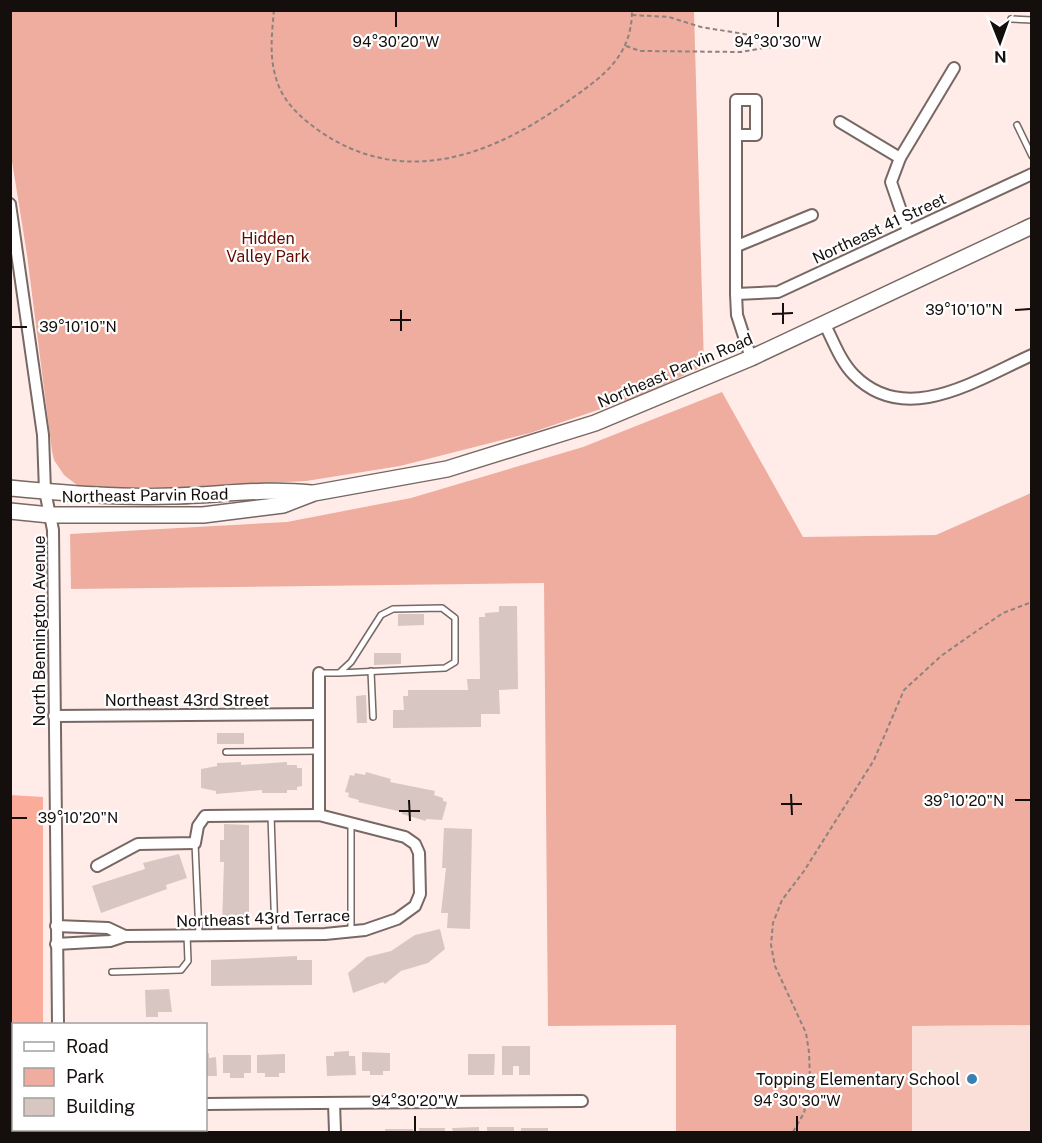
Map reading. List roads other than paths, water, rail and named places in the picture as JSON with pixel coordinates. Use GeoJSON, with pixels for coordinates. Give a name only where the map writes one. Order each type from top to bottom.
{"type":"FeatureCollection","features":[{"type":"Feature","properties":{"kind":"main road","name":"Northeast Parvin Road"},"geometry":{"type":"LineString","coordinates":[[10,511],[50,515],[203,515],[283,505],[314,493],[447,469],[595,423],[751,358],[1032,226]]}},
{"type":"Feature","properties":{"kind":"main road","name":"Northeast Parvin Road"},"geometry":{"type":"LineString","coordinates":[[10,488],[93,496],[172,496],[276,489],[314,493]]}},
{"type":"Feature","properties":{"kind":"street"},"geometry":{"type":"LineString","coordinates":[[908,231],[891,182],[900,158],[954,68]]}},
{"type":"Feature","properties":{"kind":"street"},"geometry":{"type":"LineString","coordinates":[[840,122],[900,158]]}},
{"type":"Feature","properties":{"kind":"street"},"geometry":{"type":"LineString","coordinates":[[736,135],[737,315],[751,358]]}},
{"type":"Feature","properties":{"kind":"street","name":"Northeast 41 Street"},"geometry":{"type":"LineString","coordinates":[[736,294],[778,292],[1032,174]]}},
{"type":"Feature","properties":{"kind":"street","name":"North Bennington Avenue"},"geometry":{"type":"LineString","coordinates":[[10,204],[43,435],[45,491],[54,530],[58,1023]]}},
{"type":"Feature","properties":{"kind":"street"},"geometry":{"type":"LineString","coordinates":[[737,246],[812,215]]}},
{"type":"Feature","properties":{"kind":"street"},"geometry":{"type":"LineString","coordinates":[[824,323],[845,363],[855,376],[877,390],[908,399],[943,396],[1032,355]]}},
{"type":"Feature","properties":{"kind":"street"},"geometry":{"type":"LineString","coordinates":[[319,673],[319,815]]}},
{"type":"Feature","properties":{"kind":"street","name":"Northeast 43rd Street"},"geometry":{"type":"LineString","coordinates":[[54,716],[319,714]]}},
{"type":"Feature","properties":{"kind":"street","name":"Northeast 43rd Terrace"},"geometry":{"type":"LineString","coordinates":[[56,945],[110,941],[125,936],[274,935],[351,931],[397,920],[415,906],[420,894],[420,853],[415,844],[405,837],[319,815],[205,816],[198,826],[195,843]]}},
{"type":"Feature","properties":{"kind":"street"},"geometry":{"type":"LineString","coordinates":[[97,866],[138,844],[195,843]]}},
{"type":"Feature","properties":{"kind":"street","name":"Northeast 43rd Terrace"},"geometry":{"type":"LineString","coordinates":[[56,926],[108,928],[125,936]]}},
{"type":"Feature","properties":{"kind":"street"},"geometry":{"type":"LineString","coordinates":[[207,1104],[582,1101]]}},
{"type":"Feature","properties":{"kind":"street"},"geometry":{"type":"LineString","coordinates":[[334,1103],[335,1132]]}},
{"type":"Feature","properties":{"kind":"lane"},"geometry":{"type":"LineString","coordinates":[[1011,19],[1032,20]]}},
{"type":"Feature","properties":{"kind":"lane"},"geometry":{"type":"LineString","coordinates":[[1017,125],[1032,156]]}},
{"type":"Feature","properties":{"kind":"lane"},"geometry":{"type":"LineString","coordinates":[[319,673],[339,673],[445,668],[455,662],[455,618],[442,608],[393,609],[381,615],[351,662],[339,673]]}},
{"type":"Feature","properties":{"kind":"lane"},"geometry":{"type":"LineString","coordinates":[[371,671],[373,717]]}},
{"type":"Feature","properties":{"kind":"lane"},"geometry":{"type":"LineString","coordinates":[[226,752],[319,751]]}},
{"type":"Feature","properties":{"kind":"lane"},"geometry":{"type":"LineString","coordinates":[[271,815],[274,935]]}},
{"type":"Feature","properties":{"kind":"lane"},"geometry":{"type":"LineString","coordinates":[[351,823],[351,931]]}},
{"type":"Feature","properties":{"kind":"lane"},"geometry":{"type":"LineString","coordinates":[[112,972],[181,970],[188,961],[193,935],[195,843]]}},
{"type":"Feature","properties":{"kind":"place","name":"Topping Elementary School"},"geometry":{"type":"Point","coordinates":[972,1079]}},
{"type":"Feature","properties":{"kind":"park label","name":"Hidden Valley Park"},"geometry":{"type":"Point","coordinates":[268,247]}}]}
